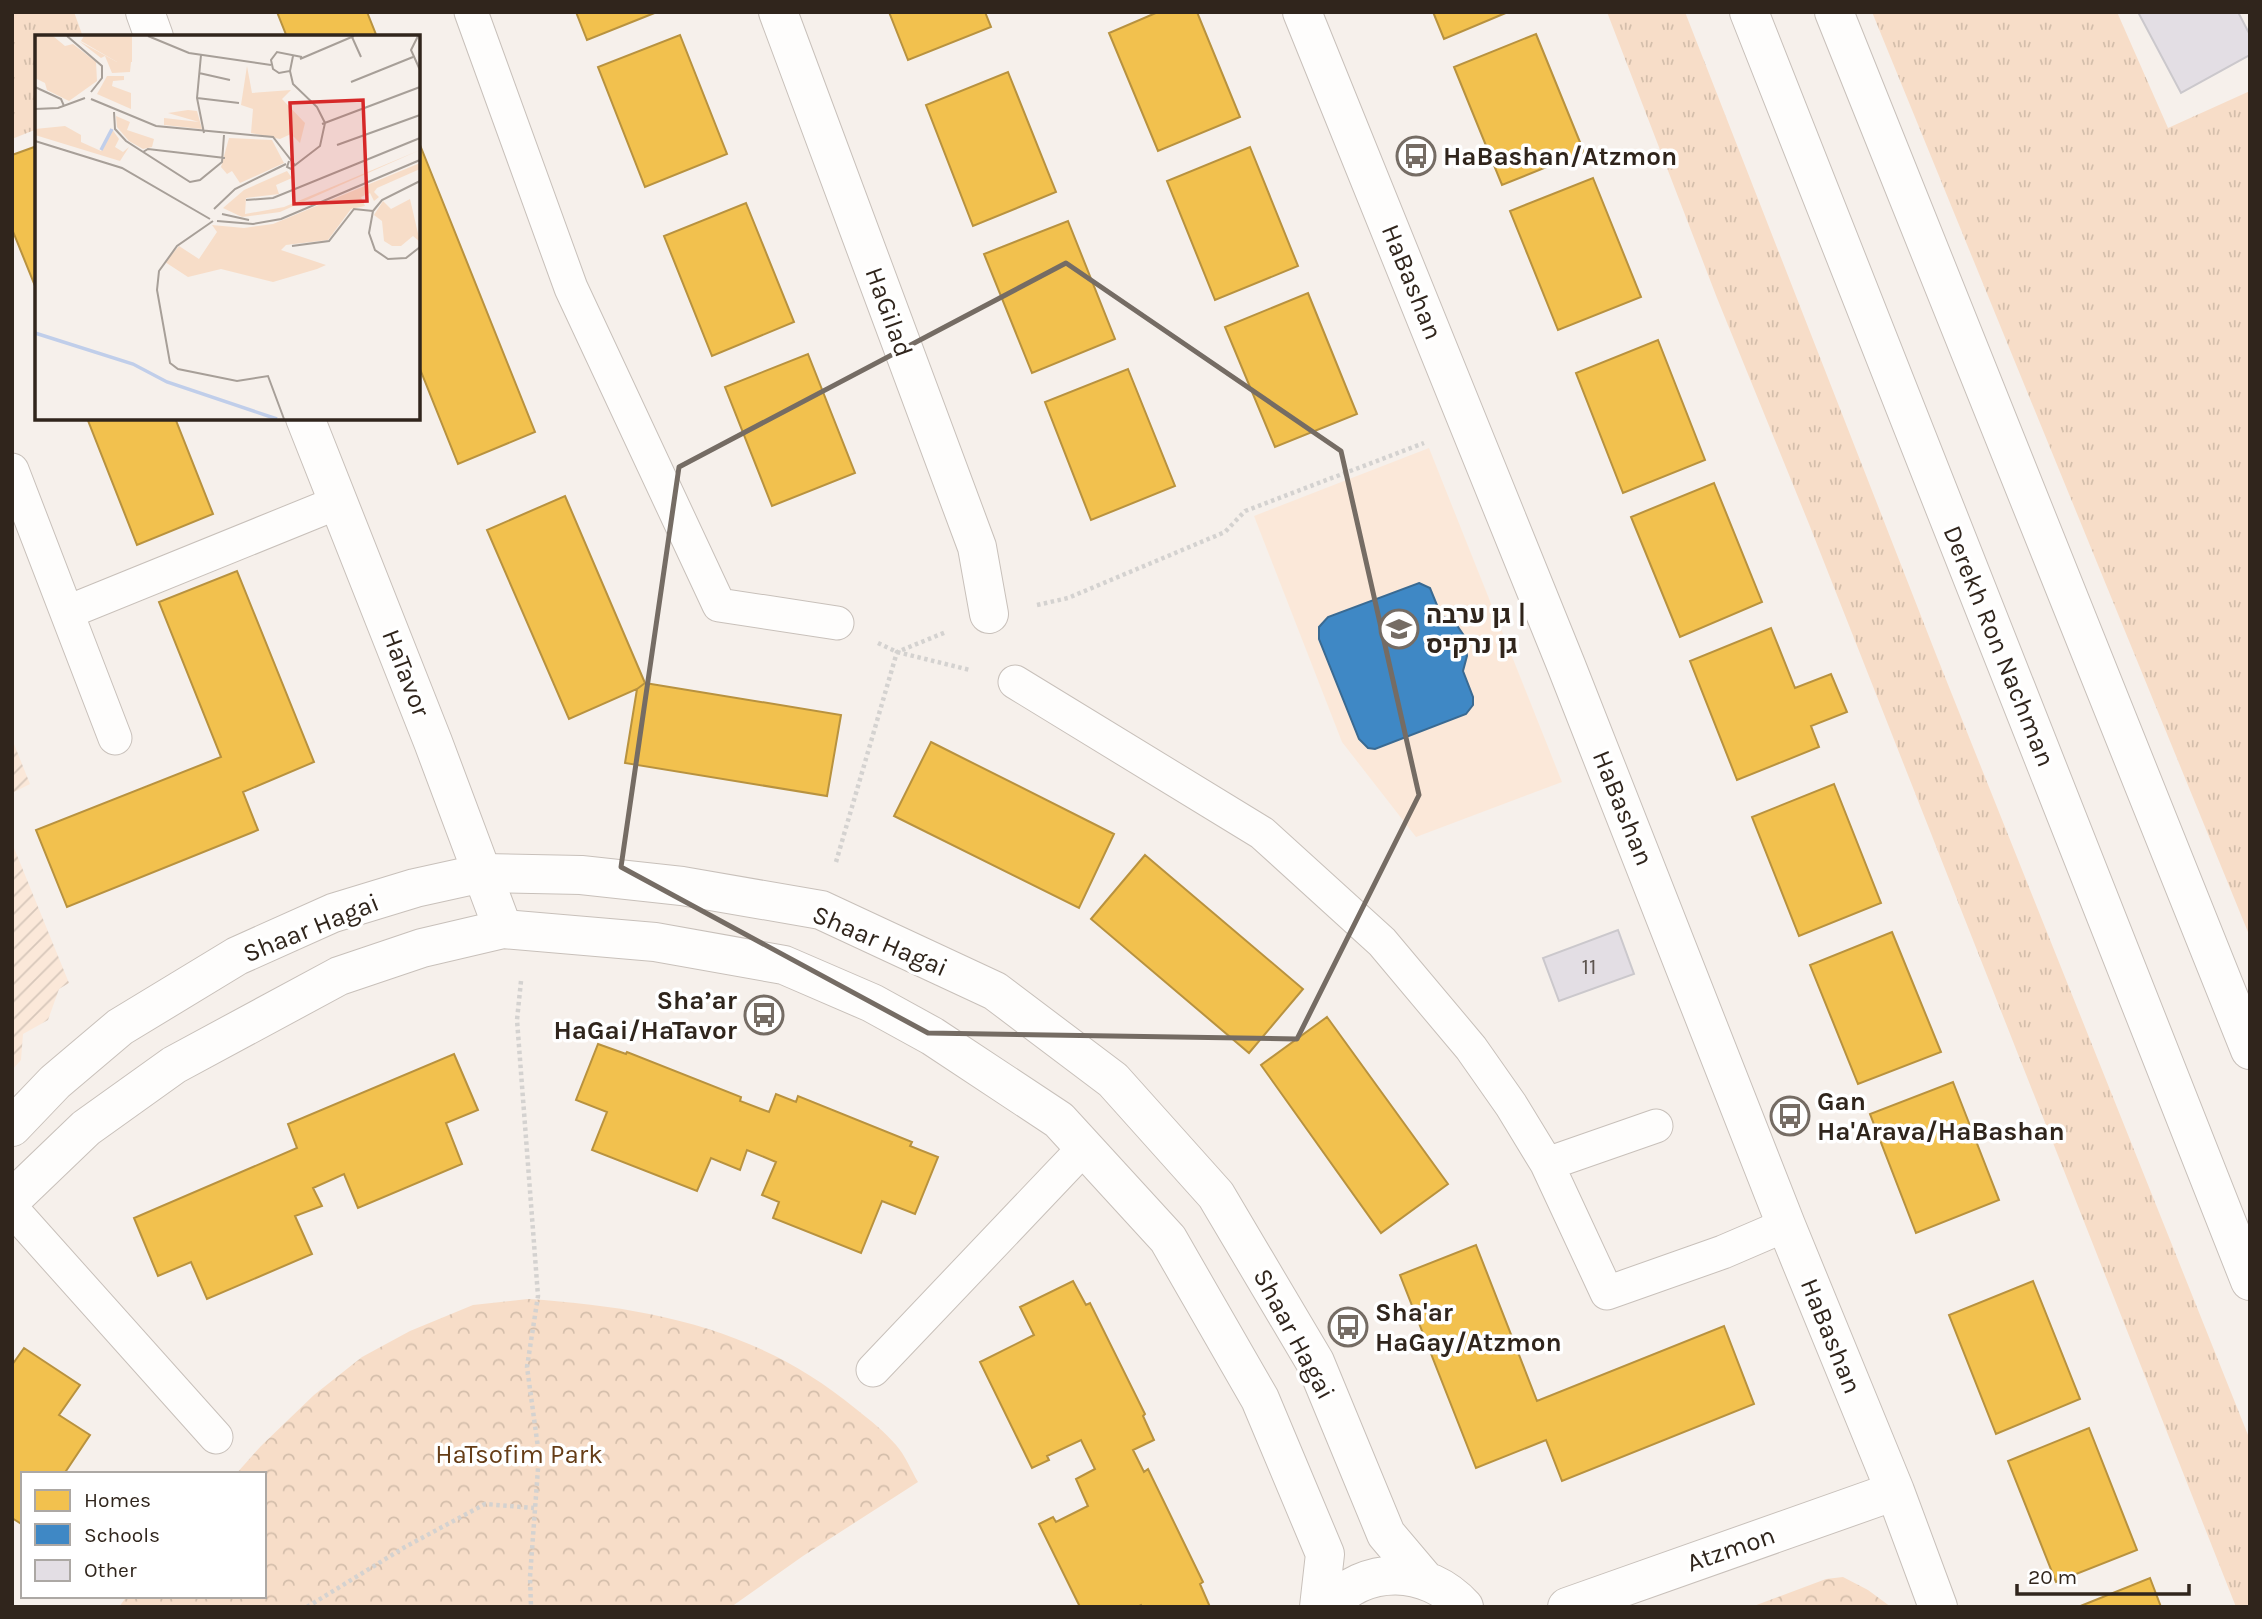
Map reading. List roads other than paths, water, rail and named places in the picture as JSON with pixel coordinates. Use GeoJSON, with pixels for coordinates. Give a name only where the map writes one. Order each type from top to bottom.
{"type":"FeatureCollection","features":[{"type":"Feature","properties":{"kind":"street"},"geometry":{"type":"LineString","coordinates":[[145,12],[153,35]]}},
{"type":"Feature","properties":{"kind":"street","name":"HaGilad"},"geometry":{"type":"LineString","coordinates":[[778,12],[977,547],[989,614]]}},
{"type":"Feature","properties":{"kind":"street","name":"HaBashan"},"geometry":{"type":"LineString","coordinates":[[1302,12],[1597,743],[1786,1225],[1895,1491],[1938,1607]]}},
{"type":"Feature","properties":{"kind":"street","name":"Derekh Ron Nachman"},"geometry":{"type":"LineString","coordinates":[[1749,12],[2250,1280]]}},
{"type":"Feature","properties":{"kind":"street"},"geometry":{"type":"LineString","coordinates":[[1834,12],[2250,1050]]}},
{"type":"Feature","properties":{"kind":"street","name":"HaTavor"},"geometry":{"type":"LineString","coordinates":[[306,420],[483,873],[514,931]]}},
{"type":"Feature","properties":{"kind":"street","name":"Shaar Hagai"},"geometry":{"type":"LineString","coordinates":[[12,1127],[55,1082],[120,1027],[237,956],[333,913],[415,888],[483,873],[581,875],[682,886],[821,910],[995,991],[1113,1080],[1123,1091],[1216,1195],[1315,1362],[1386,1534],[1424,1579]]}},
{"type":"Feature","properties":{"kind":"street"},"geometry":{"type":"LineString","coordinates":[[12,1199],[86,1128],[174,1065],[339,976],[422,948],[514,931],[655,942],[784,965],[872,1003],[932,1036],[1059,1120],[1168,1239],[1260,1399],[1325,1554],[1319,1607]]}},
{"type":"Feature","properties":{"kind":"street","name":"Atzmon"},"geometry":{"type":"LineString","coordinates":[[1567,1607],[1895,1491]]}},
{"type":"Feature","properties":{"kind":"street"},"geometry":{"type":"LineString","coordinates":[[1328,1607],[1338,1595],[1366,1579],[1398,1575],[1424,1579],[1452,1594],[1464,1607]]}},
{"type":"Feature","properties":{"kind":"lane"},"geometry":{"type":"LineString","coordinates":[[471,12],[571,288],[719,605],[837,624]]}},
{"type":"Feature","properties":{"kind":"lane"},"geometry":{"type":"LineString","coordinates":[[12,470],[116,738]]}},
{"type":"Feature","properties":{"kind":"lane"},"geometry":{"type":"LineString","coordinates":[[68,612],[339,502]]}},
{"type":"Feature","properties":{"kind":"lane"},"geometry":{"type":"LineString","coordinates":[[1015,682],[1262,833],[1382,942],[1471,1048],[1511,1105],[1547,1164],[1607,1293],[1723,1252],[1786,1225]]}},
{"type":"Feature","properties":{"kind":"lane"},"geometry":{"type":"LineString","coordinates":[[1547,1164],[1656,1126]]}},
{"type":"Feature","properties":{"kind":"lane"},"geometry":{"type":"LineString","coordinates":[[873,1370],[1084,1148]]}},
{"type":"Feature","properties":{"kind":"lane"},"geometry":{"type":"LineString","coordinates":[[12,1209],[216,1437]]}},
{"type":"Feature","properties":{"kind":"place","name":"HaBashan/Atzmon"},"geometry":{"type":"Point","coordinates":[1416,156]}},
{"type":"Feature","properties":{"kind":"place","name":"גן ערבה | גן נרקיס"},"geometry":{"type":"Point","coordinates":[1399,629]}},
{"type":"Feature","properties":{"kind":"place","name":"Sha’ar HaGai/HaTavor"},"geometry":{"type":"Point","coordinates":[764,1015]}},
{"type":"Feature","properties":{"kind":"place","name":"Gan Ha'Arava/HaBashan"},"geometry":{"type":"Point","coordinates":[1790,1116]}},
{"type":"Feature","properties":{"kind":"place","name":"Sha'ar HaGay/Atzmon"},"geometry":{"type":"Point","coordinates":[1348,1327]}},
{"type":"Feature","properties":{"kind":"park label","name":"HaTsofim Park"},"geometry":{"type":"Point","coordinates":[519,1454]}}]}
